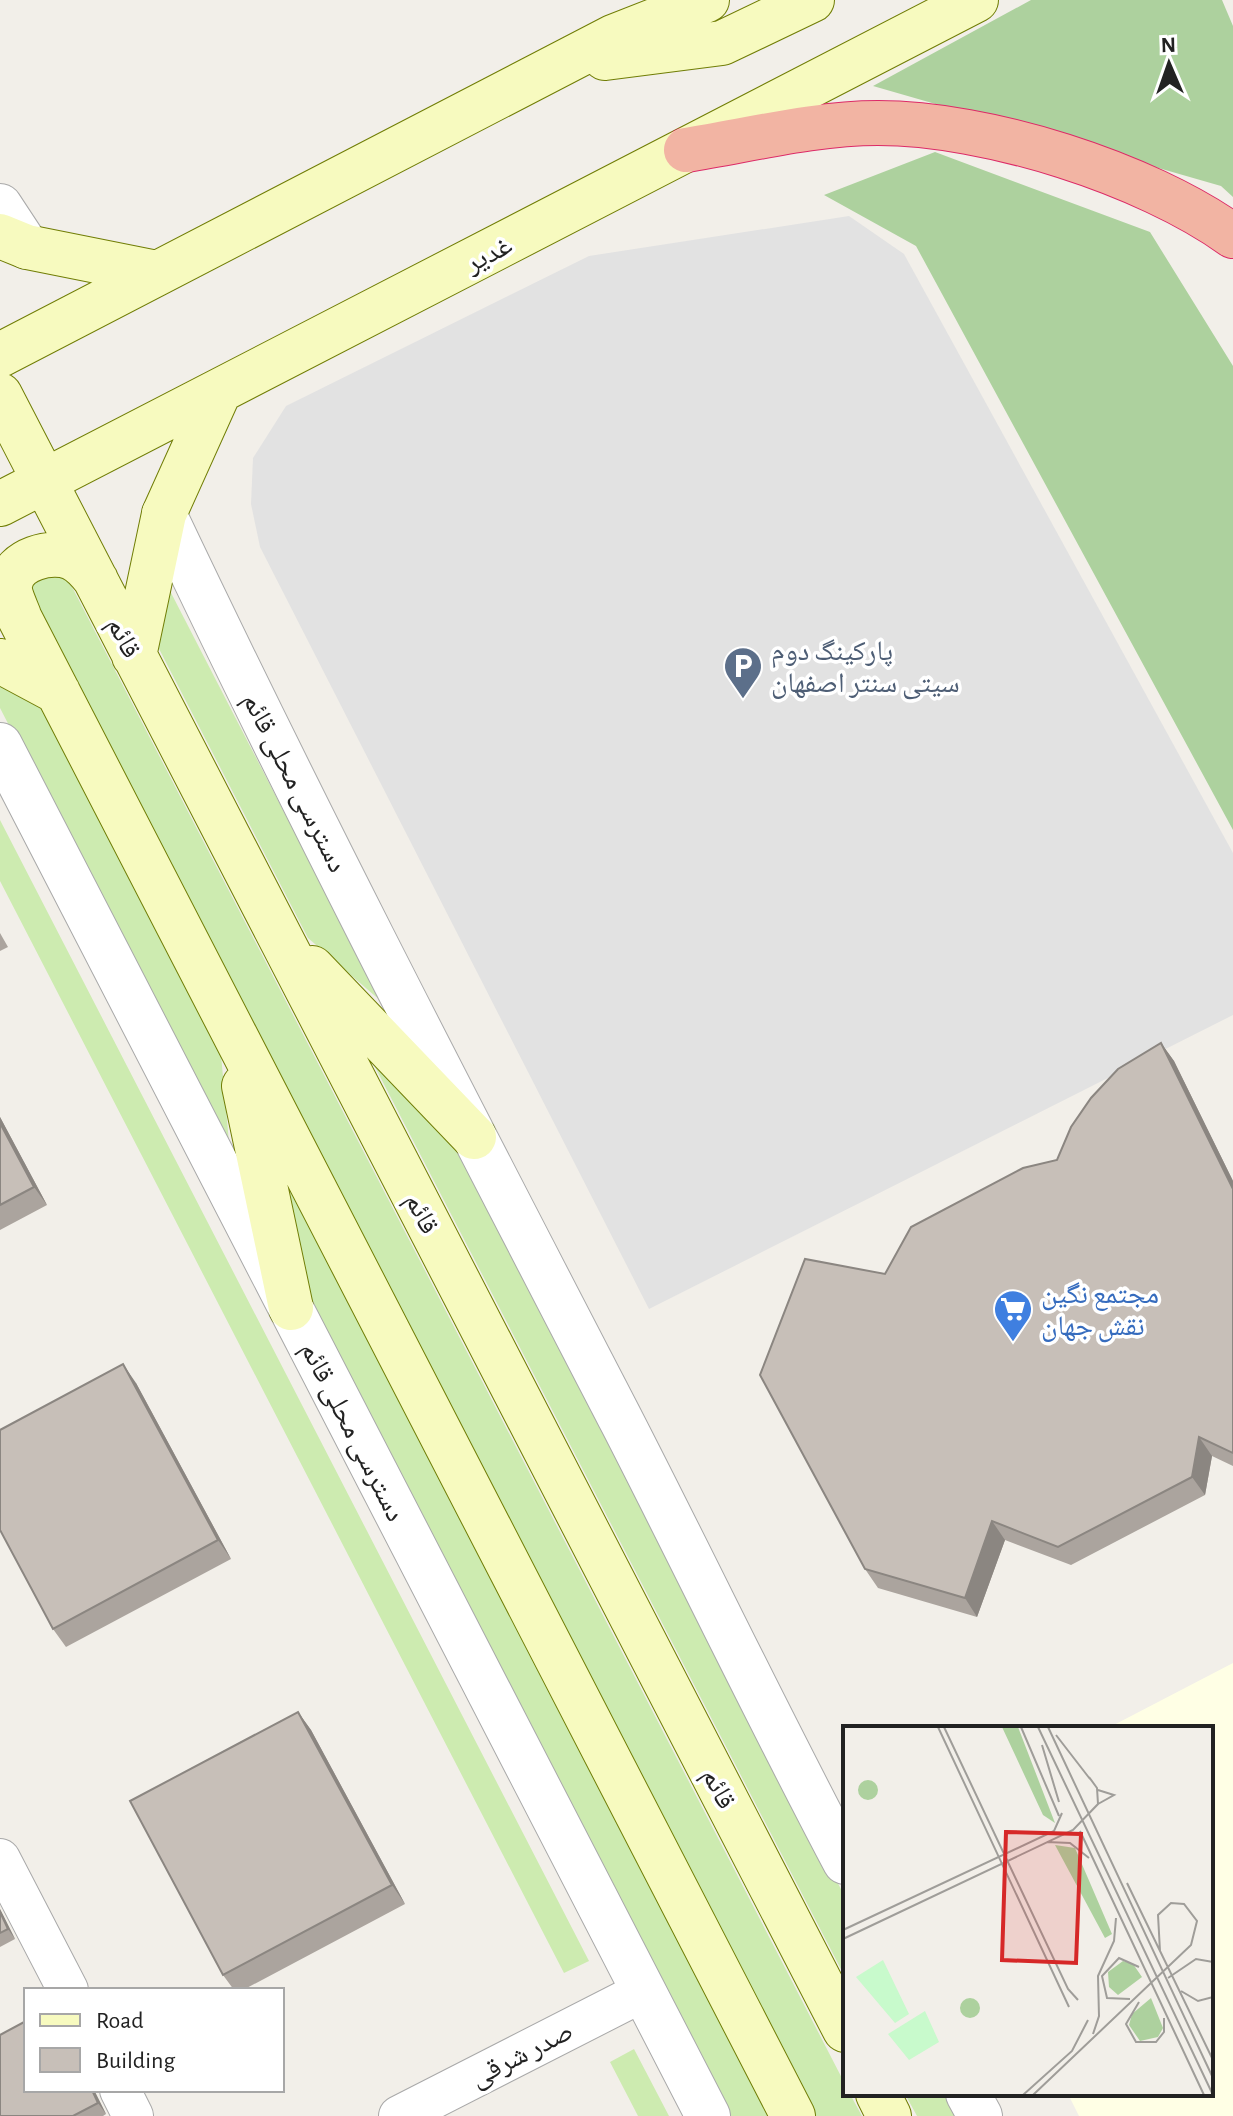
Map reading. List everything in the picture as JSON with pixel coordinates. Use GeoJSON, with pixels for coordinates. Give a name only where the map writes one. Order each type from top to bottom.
{"type":"FeatureCollection","features":[{"type":"Feature","properties":{"kind":"highway"},"geometry":{"type":"LineString","coordinates":[[686,150],[808,130],[878,123],[961,130],[1057,154],[1147,186],[1233,236]]}},
{"type":"Feature","properties":{"kind":"main road"},"geometry":{"type":"LineString","coordinates":[[613,37],[663,0]]}},
{"type":"Feature","properties":{"kind":"main road"},"geometry":{"type":"LineString","coordinates":[[0,355],[613,37],[707,0]]}},
{"type":"Feature","properties":{"kind":"main road"},"geometry":{"type":"LineString","coordinates":[[563,63],[722,43],[812,0]]}},
{"type":"Feature","properties":{"kind":"main road","name":"غدیر"},"geometry":{"type":"LineString","coordinates":[[0,504],[964,3]]}},
{"type":"Feature","properties":{"kind":"main road"},"geometry":{"type":"LineString","coordinates":[[14,241],[157,273]]}},
{"type":"Feature","properties":{"kind":"main road"},"geometry":{"type":"LineString","coordinates":[[134,656],[164,514],[219,392]]}},
{"type":"Feature","properties":{"kind":"main road","name":"قائم"},"geometry":{"type":"LineString","coordinates":[[0,395],[843,2026]]}},
{"type":"Feature","properties":{"kind":"main road"},"geometry":{"type":"LineString","coordinates":[[96,580],[85,566],[71,557],[56,554],[39,557],[15,572],[9,598],[793,2116]]}},
{"type":"Feature","properties":{"kind":"main road"},"geometry":{"type":"LineString","coordinates":[[0,661],[58,692]]}},
{"type":"Feature","properties":{"kind":"main road"},"geometry":{"type":"LineString","coordinates":[[278,933],[474,1137]]}},
{"type":"Feature","properties":{"kind":"main road"},"geometry":{"type":"LineString","coordinates":[[232,1029],[291,1308]]}},
{"type":"Feature","properties":{"kind":"main road"},"geometry":{"type":"LineString","coordinates":[[879,2096],[889,2116]]}},
{"type":"Feature","properties":{"kind":"street"},"geometry":{"type":"LineString","coordinates":[[0,206],[14,241]]}},
{"type":"Feature","properties":{"kind":"street","name":"دسترسی محلی قائم"},"geometry":{"type":"LineString","coordinates":[[164,514],[474,1137],[843,1858]]}},
{"type":"Feature","properties":{"kind":"street","name":"دسترسی محلی قائم"},"geometry":{"type":"LineString","coordinates":[[0,745],[708,2116]]}},
{"type":"Feature","properties":{"kind":"street"},"geometry":{"type":"LineString","coordinates":[[0,1859],[67,1988]]}},
{"type":"Feature","properties":{"kind":"street","name":"صدر شرقی"},"geometry":{"type":"LineString","coordinates":[[399,2116],[644,1991]]}},
{"type":"Feature","properties":{"kind":"street"},"geometry":{"type":"LineString","coordinates":[[121,2092],[133,2116]]}},
{"type":"Feature","properties":{"kind":"street"},"geometry":{"type":"LineString","coordinates":[[969,2096],[980,2116]]}},
{"type":"Feature","properties":{"kind":"shaded area","name":"پارکینگ دوم سیتی سنتر اصفهان"},"geometry":{"type":"Polygon","coordinates":[[[849,216],[904,254],[1233,853],[1233,1015],[649,1309],[260,547],[251,504],[253,458],[286,406],[589,256],[849,216]]]}},
{"type":"Feature","properties":{"kind":"shaded area"},"geometry":{"type":"Polygon","coordinates":[[[1233,1663],[1233,2116],[1079,2116],[1069,2096],[1213,2096],[1213,1726],[1112,1726],[1233,1663]]]}},
{"type":"Feature","properties":{"kind":"green space"},"geometry":{"type":"Polygon","coordinates":[[[1031,0],[1222,0],[1233,26],[1233,197],[1221,186],[873,86],[1031,0]]]}},
{"type":"Feature","properties":{"kind":"green space"},"geometry":{"type":"Polygon","coordinates":[[[935,152],[1150,232],[1233,366],[1233,830],[916,246],[824,195],[935,152]]]}},
{"type":"Feature","properties":{"kind":"green space"},"geometry":{"type":"Polygon","coordinates":[[[61,574],[70,583],[843,2080],[843,2096],[851,2096],[862,2116],[810,2116],[29,604],[30,581],[61,574]]]}},
{"type":"Feature","properties":{"kind":"green space"},"geometry":{"type":"Polygon","coordinates":[[[168,587],[382,1002],[308,938],[156,643],[168,587]]]}},
{"type":"Feature","properties":{"kind":"green space"},"geometry":{"type":"Polygon","coordinates":[[[0,685],[38,702],[221,1055],[230,1153],[0,708],[0,685]]]}},
{"type":"Feature","properties":{"kind":"green space"},"geometry":{"type":"Polygon","coordinates":[[[0,820],[589,1961],[564,1973],[0,881],[0,820]]]}},
{"type":"Feature","properties":{"kind":"green space"},"geometry":{"type":"Polygon","coordinates":[[[374,1065],[456,1143],[843,1893],[843,1973],[374,1065]]]}},
{"type":"Feature","properties":{"kind":"green space"},"geometry":{"type":"Polygon","coordinates":[[[288,1179],[772,2116],[731,2116],[305,1291],[288,1179]]]}},
{"type":"Feature","properties":{"kind":"green space"},"geometry":{"type":"Polygon","coordinates":[[[634,2049],[669,2116],[638,2116],[610,2062],[634,2049]]]}},
{"type":"Feature","properties":{"kind":"green space"},"geometry":{"type":"Polygon","coordinates":[[[906,2096],[948,2096],[958,2116],[917,2116],[906,2096]]]}},
{"type":"Feature","properties":{"kind":"building","name":"مجتمع نگین نقش جهان"},"geometry":{"type":"Polygon","coordinates":[[[1161,1043],[1233,1189],[1233,1453],[1199,1437],[1192,1477],[1058,1547],[992,1521],[965,1598],[865,1569],[760,1375],[805,1259],[885,1274],[911,1227],[1023,1168],[1057,1160],[1071,1127],[1091,1098],[1118,1069],[1161,1043]]]}},
{"type":"Feature","properties":{"kind":"building"},"geometry":{"type":"Polygon","coordinates":[[[0,1123],[34,1187],[0,1205],[0,1123]]]}},
{"type":"Feature","properties":{"kind":"building"},"geometry":{"type":"Polygon","coordinates":[[[123,1364],[218,1540],[53,1629],[0,1530],[0,1430],[123,1364]]]}},
{"type":"Feature","properties":{"kind":"building"},"geometry":{"type":"Polygon","coordinates":[[[298,1712],[392,1885],[223,1975],[130,1801],[298,1712]]]}},
{"type":"Feature","properties":{"kind":"building"},"geometry":{"type":"Polygon","coordinates":[[[0,1912],[8,1929],[0,1933],[0,1912]]]}},
{"type":"Feature","properties":{"kind":"building"},"geometry":{"type":"Polygon","coordinates":[[[24,2022],[24,2092],[93,2092],[98,2103],[73,2116],[0,2116],[0,2035],[24,2022]]]}},
{"type":"Feature","properties":{"kind":"place","name":"پارکینگ دوم سیتی سنتر اصفهان"},"geometry":{"type":"Point","coordinates":[743,700]}},
{"type":"Feature","properties":{"kind":"place","name":"مجتمع نگین نقش جهان"},"geometry":{"type":"Point","coordinates":[1013,1343]}}]}
